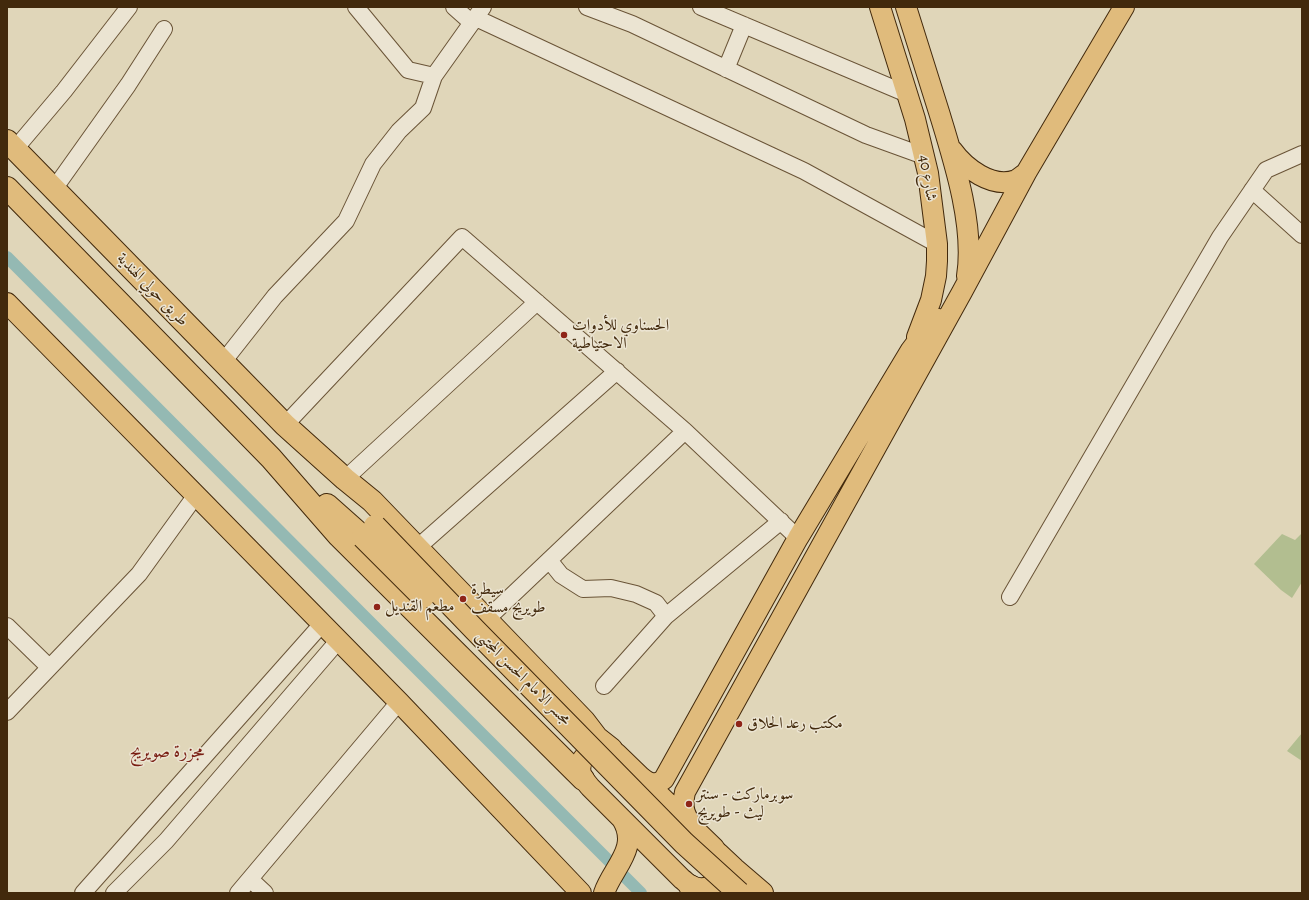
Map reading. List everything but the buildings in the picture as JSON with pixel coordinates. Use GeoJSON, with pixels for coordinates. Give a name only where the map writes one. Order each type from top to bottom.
{"type":"FeatureCollection","features":[{"type":"Feature","properties":{"kind":"highway","name":"طريق حولي الهندية"},"geometry":{"type":"LineString","coordinates":[[11,145],[292,432]]}},
{"type":"Feature","properties":{"kind":"highway","name":"طريق حولي الهندية"},"geometry":{"type":"LineString","coordinates":[[7,188],[271,458]]}},
{"type":"Feature","properties":{"kind":"highway","name":"مجسر الامام الحسن المجتبى"},"geometry":{"type":"LineString","coordinates":[[292,432],[332,474],[369,532],[677,852],[722,893]]}},
{"type":"Feature","properties":{"kind":"highway"},"geometry":{"type":"LineString","coordinates":[[292,432],[372,501],[584,721],[597,738],[611,749]]}},
{"type":"Feature","properties":{"kind":"highway","name":"مجسر الامام الحسن المجتبى"},"geometry":{"type":"LineString","coordinates":[[271,458],[369,532],[475,630],[662,820],[749,889]]}},
{"type":"Feature","properties":{"kind":"highway"},"geometry":{"type":"LineString","coordinates":[[271,458],[339,536],[583,779]]}},
{"type":"Feature","properties":{"kind":"highway"},"geometry":{"type":"LineString","coordinates":[[556,752],[571,754],[580,749],[587,736],[584,721]]}},
{"type":"Feature","properties":{"kind":"highway"},"geometry":{"type":"LineString","coordinates":[[718,854],[749,889]]}},
{"type":"Feature","properties":{"kind":"highway"},"geometry":{"type":"LineString","coordinates":[[715,893],[720,883],[728,878],[737,877],[749,889]]}},
{"type":"Feature","properties":{"kind":"main road","name":"شارع 40"},"geometry":{"type":"LineString","coordinates":[[880,7],[907,94],[924,156],[928,173],[937,244],[936,276],[931,300],[911,350]]}},
{"type":"Feature","properties":{"kind":"main road","name":"شارع 40"},"geometry":{"type":"LineString","coordinates":[[906,7],[958,178],[969,248],[967,277],[962,292]]}},
{"type":"Feature","properties":{"kind":"main road"},"geometry":{"type":"LineString","coordinates":[[695,830],[686,817],[683,808],[685,792],[962,292],[1026,173],[1124,7]]}},
{"type":"Feature","properties":{"kind":"main road"},"geometry":{"type":"LineString","coordinates":[[948,144],[965,165],[990,179],[1004,182],[1016,180],[1026,173]]}},
{"type":"Feature","properties":{"kind":"main road"},"geometry":{"type":"LineString","coordinates":[[641,777],[646,782],[652,784],[660,783],[664,779],[798,538],[911,350],[923,334],[950,307],[962,292]]}},
{"type":"Feature","properties":{"kind":"main road"},"geometry":{"type":"LineString","coordinates":[[7,303],[399,702],[571,889]]}},
{"type":"Feature","properties":{"kind":"main road"},"geometry":{"type":"LineString","coordinates":[[600,747],[611,749],[695,830],[718,854],[721,870],[718,879],[710,885],[695,889],[662,860],[590,788],[583,779],[581,766],[584,757],[591,750],[600,747]]}},
{"type":"Feature","properties":{"kind":"main road"},"geometry":{"type":"LineString","coordinates":[[622,819],[627,827],[628,844],[632,856]]}},
{"type":"Feature","properties":{"kind":"main road"},"geometry":{"type":"LineString","coordinates":[[632,856],[650,855],[657,856],[662,860]]}},
{"type":"Feature","properties":{"kind":"main road"},"geometry":{"type":"LineString","coordinates":[[609,892],[632,856]]}},
{"type":"Feature","properties":{"kind":"street"},"geometry":{"type":"LineString","coordinates":[[11,145],[64,91],[129,7]]}},
{"type":"Feature","properties":{"kind":"street"},"geometry":{"type":"LineString","coordinates":[[356,7],[408,70],[434,76]]}},
{"type":"Feature","properties":{"kind":"street"},"geometry":{"type":"LineString","coordinates":[[454,7],[477,16],[804,171],[937,244]]}},
{"type":"Feature","properties":{"kind":"street"},"geometry":{"type":"LineString","coordinates":[[587,7],[632,24],[866,135],[924,156]]}},
{"type":"Feature","properties":{"kind":"street"},"geometry":{"type":"LineString","coordinates":[[701,7],[907,94]]}},
{"type":"Feature","properties":{"kind":"street"},"geometry":{"type":"LineString","coordinates":[[223,362],[275,296],[346,220],[373,164],[399,131],[423,108],[434,76],[477,16]]}},
{"type":"Feature","properties":{"kind":"street"},"geometry":{"type":"LineString","coordinates":[[726,69],[744,25]]}},
{"type":"Feature","properties":{"kind":"street"},"geometry":{"type":"LineString","coordinates":[[54,189],[128,85],[164,29]]}},
{"type":"Feature","properties":{"kind":"street"},"geometry":{"type":"LineString","coordinates":[[1010,597],[1220,237],[1266,170],[1302,154]]}},
{"type":"Feature","properties":{"kind":"street"},"geometry":{"type":"LineString","coordinates":[[1252,190],[1302,235]]}},
{"type":"Feature","properties":{"kind":"street"},"geometry":{"type":"LineString","coordinates":[[292,432],[462,237],[685,431],[798,538]]}},
{"type":"Feature","properties":{"kind":"street"},"geometry":{"type":"LineString","coordinates":[[345,479],[537,302]]}},
{"type":"Feature","properties":{"kind":"street"},"geometry":{"type":"LineString","coordinates":[[417,548],[617,371]]}},
{"type":"Feature","properties":{"kind":"street"},"geometry":{"type":"LineString","coordinates":[[486,620],[685,431]]}},
{"type":"Feature","properties":{"kind":"street"},"geometry":{"type":"LineString","coordinates":[[7,712],[139,574],[196,495]]}},
{"type":"Feature","properties":{"kind":"street"},"geometry":{"type":"LineString","coordinates":[[604,686],[666,616],[780,521]]}},
{"type":"Feature","properties":{"kind":"street"},"geometry":{"type":"LineString","coordinates":[[549,560],[561,575],[583,589],[611,588],[636,594],[656,603],[666,616]]}},
{"type":"Feature","properties":{"kind":"street"},"geometry":{"type":"LineString","coordinates":[[83,893],[322,624]]}},
{"type":"Feature","properties":{"kind":"street"},"geometry":{"type":"LineString","coordinates":[[7,626],[49,667]]}},
{"type":"Feature","properties":{"kind":"street"},"geometry":{"type":"LineString","coordinates":[[114,893],[166,841],[338,641]]}},
{"type":"Feature","properties":{"kind":"street"},"geometry":{"type":"LineString","coordinates":[[238,893],[399,702]]}},
{"type":"Feature","properties":{"kind":"street"},"geometry":{"type":"LineString","coordinates":[[250,879],[265,893]]}},
{"type":"Feature","properties":{"kind":"green space"},"geometry":{"type":"Polygon","coordinates":[[[1302,533],[1302,582],[1292,598],[1281,590],[1254,564],[1282,534],[1295,540],[1302,533]]]}},
{"type":"Feature","properties":{"kind":"green space"},"geometry":{"type":"Polygon","coordinates":[[[1302,733],[1302,761],[1287,751],[1302,733]]]}},
{"type":"Feature","properties":{"kind":"waterway"},"geometry":{"type":"LineString","coordinates":[[7,257],[641,893]]}},
{"type":"Feature","properties":{"kind":"place","name":"الحسناوي للأدوات الاحتياطية"},"geometry":{"type":"Point","coordinates":[564,335]}},
{"type":"Feature","properties":{"kind":"place","name":"سيطرة طويريج مسقف"},"geometry":{"type":"Point","coordinates":[463,599]}},
{"type":"Feature","properties":{"kind":"place","name":"مطعم القنديل"},"geometry":{"type":"Point","coordinates":[377,607]}},
{"type":"Feature","properties":{"kind":"place","name":"مكتب رعد الحلاق"},"geometry":{"type":"Point","coordinates":[739,724]}},
{"type":"Feature","properties":{"kind":"place","name":"سوبرماركت - سنتر ليث - طويريج"},"geometry":{"type":"Point","coordinates":[689,804]}},
{"type":"Feature","properties":{"kind":"district","name":"مجزرة صويريج"},"geometry":{"type":"Point","coordinates":[167,753]}}]}
